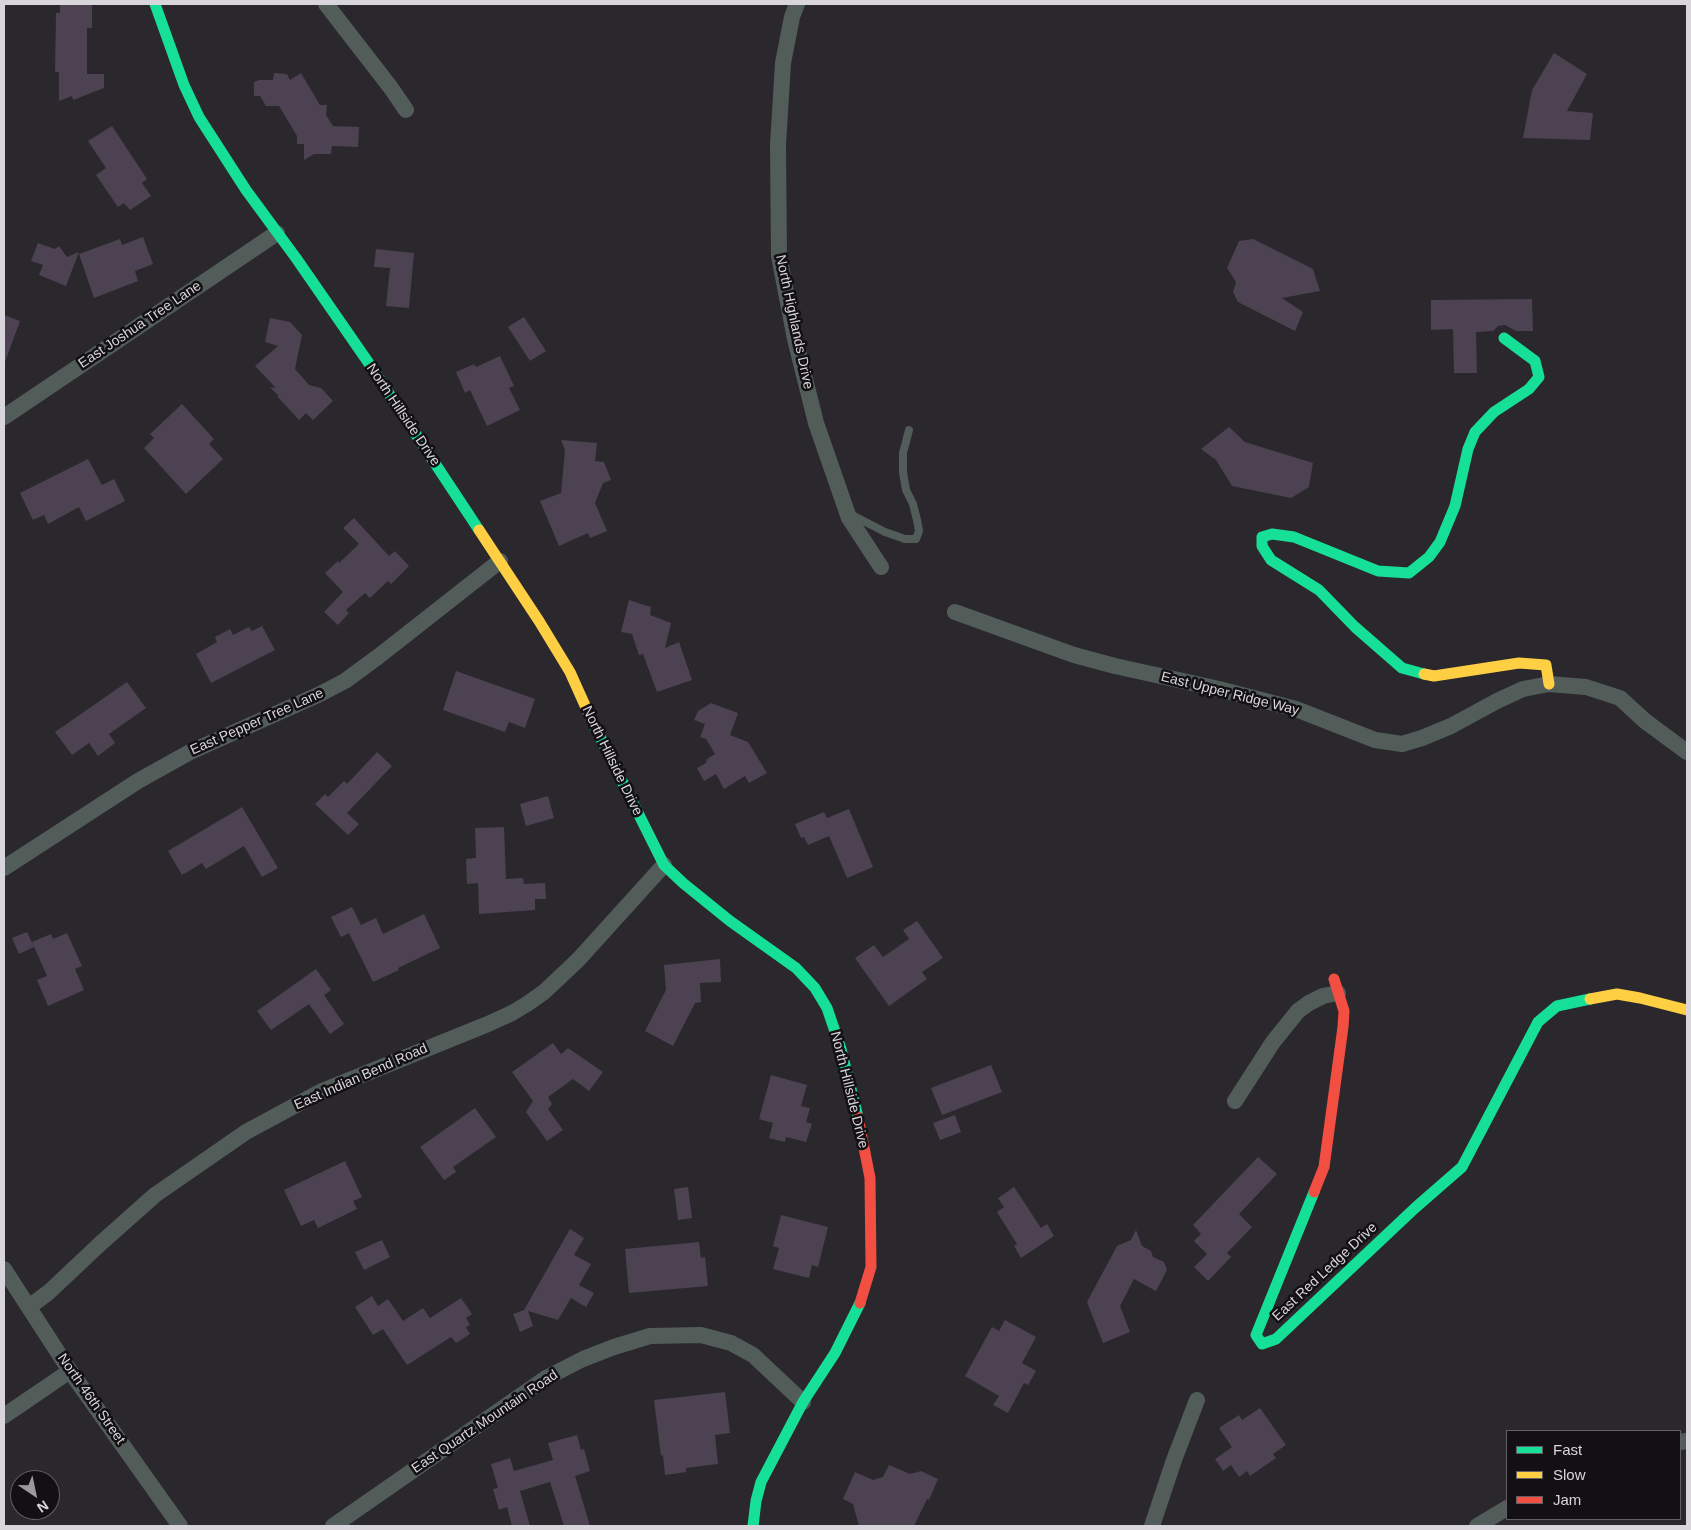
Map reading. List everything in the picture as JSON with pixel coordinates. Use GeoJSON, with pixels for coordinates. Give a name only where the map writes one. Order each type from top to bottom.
{"type":"FeatureCollection","features":[{"type":"Feature","properties":{"kind":"street","name":"North Hillside Drive"},"geometry":{"type":"LineString","coordinates":[[155,4],[184,85],[199,117],[246,190],[368,362],[539,621],[570,672],[601,742],[664,865],[730,921],[785,959],[815,988],[827,1008],[841,1049],[853,1095],[870,1178],[872,1205],[871,1267],[858,1309],[836,1354],[803,1402],[761,1482],[756,1501],[753,1526]]}},
{"type":"Feature","properties":{"kind":"street"},"geometry":{"type":"LineString","coordinates":[[326,4],[406,110]]}},
{"type":"Feature","properties":{"kind":"street","name":"North Highlands Drive"},"geometry":{"type":"LineString","coordinates":[[797,4],[792,17],[783,63],[778,146],[779,256],[795,339],[816,423],[848,513],[881,566]]}},
{"type":"Feature","properties":{"kind":"street","name":"East Joshua Tree Lane"},"geometry":{"type":"LineString","coordinates":[[4,417],[277,233]]}},
{"type":"Feature","properties":{"kind":"street"},"geometry":{"type":"LineString","coordinates":[[1504,338],[1535,361],[1539,376],[1529,389],[1494,412],[1475,432],[1468,449],[1455,506],[1440,542],[1429,556],[1409,573],[1397,573],[1378,571],[1294,537],[1272,534],[1262,537],[1262,546],[1271,560],[1319,590],[1355,627],[1402,668],[1434,676],[1520,663],[1546,665],[1549,684]]}},
{"type":"Feature","properties":{"kind":"street","name":"East Pepper Tree Lane"},"geometry":{"type":"LineString","coordinates":[[4,868],[138,781],[190,752],[345,681],[500,561]]}},
{"type":"Feature","properties":{"kind":"street","name":"East Upper Ridge Way"},"geometry":{"type":"LineString","coordinates":[[954,612],[1074,655],[1296,709],[1375,740],[1402,744],[1422,738],[1452,726],[1523,689],[1549,684],[1586,687],[1620,698],[1645,722],[1687,752]]}},
{"type":"Feature","properties":{"kind":"street","name":"East Indian Bend Road"},"geometry":{"type":"LineString","coordinates":[[29,1307],[49,1292],[155,1195],[246,1132],[320,1092],[488,1024],[527,1004],[544,992],[578,960],[664,865]]}},
{"type":"Feature","properties":{"kind":"street"},"geometry":{"type":"LineString","coordinates":[[1236,1101],[1273,1042],[1298,1011],[1336,986]]}},
{"type":"Feature","properties":{"kind":"street","name":"East Red Ledge Drive"},"geometry":{"type":"LineString","coordinates":[[1336,986],[1344,1011],[1343,1027],[1324,1167],[1256,1335],[1262,1344],[1276,1339],[1415,1208],[1462,1167],[1538,1022],[1557,1006],[1617,994],[1687,1010]]}},
{"type":"Feature","properties":{"kind":"street","name":"North 46th Street"},"geometry":{"type":"LineString","coordinates":[[4,1269],[70,1371],[180,1526]]}},
{"type":"Feature","properties":{"kind":"street","name":"East Quartz Mountain Road"},"geometry":{"type":"LineString","coordinates":[[334,1526],[546,1378],[583,1359],[650,1336],[701,1335],[731,1343],[753,1355],[803,1402]]}},
{"type":"Feature","properties":{"kind":"street"},"geometry":{"type":"LineString","coordinates":[[4,1416],[70,1371]]}},
{"type":"Feature","properties":{"kind":"street"},"geometry":{"type":"LineString","coordinates":[[1152,1526],[1197,1400]]}},
{"type":"Feature","properties":{"kind":"street"},"geometry":{"type":"LineString","coordinates":[[1477,1526],[1506,1509]]}},
{"type":"Feature","properties":{"kind":"lane"},"geometry":{"type":"LineString","coordinates":[[848,513],[885,532],[905,539],[916,539],[919,531],[917,520],[913,504],[906,490],[903,472],[904,453],[909,430]]}},
{"type":"Feature","properties":{"kind":"building"},"geometry":{"type":"Polygon","coordinates":[[[60,4],[92,4],[92,28],[87,28],[87,74],[104,74],[104,88],[73,100],[72,96],[59,101],[59,72],[55,72],[56,13],[60,13],[60,4]]]}},
{"type":"Feature","properties":{"kind":"building"},"geometry":{"type":"Polygon","coordinates":[[[1554,53],[1587,74],[1567,111],[1593,113],[1590,140],[1523,138],[1532,90],[1554,53]]]}},
{"type":"Feature","properties":{"kind":"building"},"geometry":{"type":"Polygon","coordinates":[[[274,73],[287,74],[290,80],[301,73],[320,105],[327,105],[326,115],[333,126],[359,127],[358,147],[332,146],[331,154],[314,154],[304,160],[304,144],[297,144],[297,136],[279,106],[266,106],[260,96],[254,96],[254,82],[273,80],[274,73]]]}},
{"type":"Feature","properties":{"kind":"building"},"geometry":{"type":"Polygon","coordinates":[[[112,126],[147,179],[142,183],[151,196],[130,210],[124,203],[118,207],[96,175],[106,168],[88,141],[112,126]]]}},
{"type":"Feature","properties":{"kind":"building"},"geometry":{"type":"Polygon","coordinates":[[[143,237],[153,264],[135,271],[138,281],[94,298],[79,254],[120,239],[122,245],[143,237]]]}},
{"type":"Feature","properties":{"kind":"building"},"geometry":{"type":"Polygon","coordinates":[[[1253,239],[1313,269],[1320,291],[1282,298],[1303,312],[1295,331],[1238,302],[1233,292],[1236,282],[1227,268],[1239,241],[1253,239]]]}},
{"type":"Feature","properties":{"kind":"building"},"geometry":{"type":"Polygon","coordinates":[[[38,243],[55,249],[59,246],[67,257],[79,252],[66,286],[39,275],[43,265],[31,261],[38,243]]]}},
{"type":"Feature","properties":{"kind":"building"},"geometry":{"type":"Polygon","coordinates":[[[376,249],[414,253],[409,308],[386,306],[390,268],[374,267],[376,249]]]}},
{"type":"Feature","properties":{"kind":"building"},"geometry":{"type":"Polygon","coordinates":[[[1532,299],[1533,331],[1516,331],[1505,325],[1498,326],[1493,331],[1476,332],[1477,373],[1454,373],[1453,329],[1431,330],[1431,300],[1532,299]]]}},
{"type":"Feature","properties":{"kind":"building"},"geometry":{"type":"Polygon","coordinates":[[[4,315],[20,321],[5,362],[4,362],[4,315]]]}},
{"type":"Feature","properties":{"kind":"building"},"geometry":{"type":"Polygon","coordinates":[[[524,317],[546,351],[530,361],[508,327],[524,317]]]}},
{"type":"Feature","properties":{"kind":"building"},"geometry":{"type":"Polygon","coordinates":[[[270,318],[290,322],[302,335],[295,369],[309,385],[321,388],[333,401],[313,420],[306,413],[299,420],[270,387],[276,388],[255,366],[278,346],[265,342],[270,318]]]}},
{"type":"Feature","properties":{"kind":"building"},"geometry":{"type":"Polygon","coordinates":[[[500,356],[514,386],[509,388],[520,410],[487,426],[470,390],[465,393],[456,372],[474,364],[476,367],[500,356]]]}},
{"type":"Feature","properties":{"kind":"building"},"geometry":{"type":"Polygon","coordinates":[[[182,404],[214,439],[209,444],[223,459],[186,494],[144,448],[154,438],[150,434],[182,404]]]}},
{"type":"Feature","properties":{"kind":"building"},"geometry":{"type":"Polygon","coordinates":[[[1229,427],[1245,442],[1313,463],[1309,487],[1291,498],[1232,486],[1216,460],[1201,449],[1229,427]]]}},
{"type":"Feature","properties":{"kind":"building"},"geometry":{"type":"Polygon","coordinates":[[[561,440],[597,443],[595,461],[604,462],[611,480],[603,483],[595,503],[607,531],[590,538],[588,533],[559,546],[540,501],[561,493],[565,450],[561,440]]]}},
{"type":"Feature","properties":{"kind":"building"},"geometry":{"type":"Polygon","coordinates":[[[88,459],[102,485],[114,479],[125,501],[86,521],[79,507],[48,524],[44,515],[33,520],[20,493],[88,459]]]}},
{"type":"Feature","properties":{"kind":"building"},"geometry":{"type":"Polygon","coordinates":[[[354,518],[389,556],[395,551],[409,566],[391,584],[388,581],[370,598],[365,593],[346,610],[349,613],[338,625],[324,612],[343,592],[325,573],[359,544],[343,528],[354,518]]]}},
{"type":"Feature","properties":{"kind":"building"},"geometry":{"type":"Polygon","coordinates":[[[629,600],[651,607],[650,615],[671,623],[665,648],[679,642],[692,680],[657,692],[643,654],[639,655],[632,634],[621,632],[629,600]]]}},
{"type":"Feature","properties":{"kind":"building"},"geometry":{"type":"Polygon","coordinates":[[[262,626],[275,650],[211,683],[196,654],[217,642],[215,637],[230,629],[233,635],[249,627],[252,631],[262,626]]]}},
{"type":"Feature","properties":{"kind":"building"},"geometry":{"type":"Polygon","coordinates":[[[456,671],[535,699],[525,728],[509,722],[505,732],[443,710],[456,671]]]}},
{"type":"Feature","properties":{"kind":"building"},"geometry":{"type":"Polygon","coordinates":[[[127,682],[146,708],[109,734],[115,743],[98,756],[89,743],[72,755],[55,732],[127,682]]]}},
{"type":"Feature","properties":{"kind":"building"},"geometry":{"type":"Polygon","coordinates":[[[711,703],[738,713],[730,735],[748,742],[767,773],[749,783],[745,776],[724,789],[716,774],[704,781],[697,768],[706,763],[707,759],[715,754],[706,739],[700,737],[705,724],[694,720],[698,711],[711,703]]]}},
{"type":"Feature","properties":{"kind":"building"},"geometry":{"type":"Polygon","coordinates":[[[377,752],[392,766],[347,813],[359,824],[348,835],[315,804],[325,794],[328,797],[344,781],[347,784],[377,752]]]}},
{"type":"Feature","properties":{"kind":"building"},"geometry":{"type":"Polygon","coordinates":[[[548,796],[554,818],[526,826],[520,804],[548,796]]]}},
{"type":"Feature","properties":{"kind":"building"},"geometry":{"type":"Polygon","coordinates":[[[242,807],[278,868],[262,877],[244,846],[206,869],[202,863],[182,875],[168,851],[242,807]]]}},
{"type":"Feature","properties":{"kind":"building"},"geometry":{"type":"Polygon","coordinates":[[[849,809],[873,867],[847,878],[829,836],[808,845],[804,837],[801,838],[795,824],[824,812],[827,818],[849,809]]]}},
{"type":"Feature","properties":{"kind":"building"},"geometry":{"type":"Polygon","coordinates":[[[504,827],[506,879],[523,878],[524,884],[545,883],[546,899],[535,899],[535,910],[479,914],[478,883],[467,884],[466,859],[476,858],[475,828],[504,827]]]}},
{"type":"Feature","properties":{"kind":"building"},"geometry":{"type":"Polygon","coordinates":[[[352,907],[361,925],[376,918],[383,934],[424,914],[440,948],[373,982],[349,933],[341,937],[331,917],[352,907]]]}},
{"type":"Feature","properties":{"kind":"building"},"geometry":{"type":"Polygon","coordinates":[[[917,921],[943,958],[922,972],[927,979],[889,1006],[855,958],[874,945],[883,957],[909,939],[903,930],[917,921]]]}},
{"type":"Feature","properties":{"kind":"building"},"geometry":{"type":"Polygon","coordinates":[[[27,932],[34,947],[19,954],[12,938],[27,932]]]}},
{"type":"Feature","properties":{"kind":"building"},"geometry":{"type":"Polygon","coordinates":[[[67,933],[82,966],[75,969],[84,990],[48,1006],[37,980],[47,976],[32,942],[51,934],[53,939],[67,933]]]}},
{"type":"Feature","properties":{"kind":"building"},"geometry":{"type":"Polygon","coordinates":[[[720,959],[721,982],[700,983],[701,1002],[695,1003],[673,1046],[645,1031],[666,990],[664,965],[720,959]]]}},
{"type":"Feature","properties":{"kind":"building"},"geometry":{"type":"Polygon","coordinates":[[[316,969],[331,990],[324,995],[344,1024],[330,1034],[309,1004],[271,1030],[257,1011],[316,969]]]}},
{"type":"Feature","properties":{"kind":"building"},"geometry":{"type":"Polygon","coordinates":[[[553,1043],[561,1054],[568,1048],[603,1072],[589,1091],[573,1079],[548,1097],[552,1104],[548,1109],[563,1130],[547,1141],[526,1112],[533,1101],[512,1072],[553,1043]]]}},
{"type":"Feature","properties":{"kind":"building"},"geometry":{"type":"Polygon","coordinates":[[[991,1065],[1002,1092],[942,1115],[931,1088],[991,1065]]]}},
{"type":"Feature","properties":{"kind":"building"},"geometry":{"type":"Polygon","coordinates":[[[771,1075],[807,1085],[801,1106],[810,1108],[806,1122],[812,1124],[806,1142],[786,1137],[785,1142],[769,1138],[773,1123],[759,1119],[771,1075]]]}},
{"type":"Feature","properties":{"kind":"building"},"geometry":{"type":"Polygon","coordinates":[[[475,1108],[496,1137],[453,1167],[456,1172],[444,1180],[420,1147],[475,1108]]]}},
{"type":"Feature","properties":{"kind":"building"},"geometry":{"type":"Polygon","coordinates":[[[955,1115],[961,1132],[940,1140],[933,1123],[955,1115]]]}},
{"type":"Feature","properties":{"kind":"building"},"geometry":{"type":"Polygon","coordinates":[[[1258,1157],[1277,1174],[1239,1214],[1252,1227],[1227,1253],[1231,1257],[1208,1281],[1194,1267],[1207,1254],[1194,1241],[1201,1234],[1193,1225],[1258,1157]]]}},
{"type":"Feature","properties":{"kind":"building"},"geometry":{"type":"Polygon","coordinates":[[[345,1161],[362,1197],[353,1201],[357,1209],[318,1228],[314,1220],[301,1226],[284,1190],[345,1161]]]}},
{"type":"Feature","properties":{"kind":"building"},"geometry":{"type":"Polygon","coordinates":[[[688,1187],[692,1218],[678,1220],[674,1189],[688,1187]]]}},
{"type":"Feature","properties":{"kind":"building"},"geometry":{"type":"Polygon","coordinates":[[[1014,1187],[1041,1228],[1047,1224],[1054,1236],[1021,1258],[1014,1246],[1017,1244],[997,1212],[1004,1207],[998,1198],[1014,1187]]]}},
{"type":"Feature","properties":{"kind":"building"},"geometry":{"type":"Polygon","coordinates":[[[781,1215],[828,1227],[818,1267],[812,1265],[809,1278],[773,1269],[779,1248],[773,1246],[781,1215]]]}},
{"type":"Feature","properties":{"kind":"building"},"geometry":{"type":"Polygon","coordinates":[[[570,1229],[584,1238],[574,1255],[591,1264],[579,1285],[594,1293],[586,1307],[571,1298],[558,1320],[528,1311],[533,1326],[520,1332],[513,1314],[524,1310],[570,1229]]]}},
{"type":"Feature","properties":{"kind":"building"},"geometry":{"type":"Polygon","coordinates":[[[1136,1230],[1142,1246],[1151,1251],[1153,1257],[1164,1262],[1167,1270],[1156,1291],[1134,1279],[1120,1306],[1130,1332],[1103,1343],[1087,1302],[1117,1246],[1131,1240],[1136,1230]]]}},
{"type":"Feature","properties":{"kind":"building"},"geometry":{"type":"Polygon","coordinates":[[[382,1240],[390,1257],[364,1270],[355,1252],[382,1240]]]}},
{"type":"Feature","properties":{"kind":"building"},"geometry":{"type":"Polygon","coordinates":[[[699,1242],[701,1258],[705,1257],[708,1286],[629,1293],[625,1249],[699,1242]]]}},
{"type":"Feature","properties":{"kind":"building"},"geometry":{"type":"Polygon","coordinates":[[[372,1296],[378,1306],[388,1299],[403,1321],[423,1308],[430,1318],[461,1298],[472,1314],[466,1318],[470,1325],[466,1327],[470,1334],[456,1343],[451,1337],[407,1365],[383,1329],[373,1335],[355,1307],[372,1296]]]}},
{"type":"Feature","properties":{"kind":"building"},"geometry":{"type":"Polygon","coordinates":[[[1005,1320],[1036,1337],[1022,1363],[1036,1371],[1028,1385],[1024,1383],[1008,1413],[993,1405],[999,1396],[965,1376],[992,1327],[999,1331],[1005,1320]]]}},
{"type":"Feature","properties":{"kind":"building"},"geometry":{"type":"Polygon","coordinates":[[[725,1392],[730,1433],[715,1435],[718,1464],[686,1468],[686,1472],[665,1475],[654,1400],[725,1392]]]}},
{"type":"Feature","properties":{"kind":"building"},"geometry":{"type":"Polygon","coordinates":[[[1260,1408],[1286,1445],[1273,1454],[1276,1458],[1250,1476],[1247,1471],[1239,1477],[1231,1465],[1223,1471],[1215,1459],[1232,1447],[1219,1428],[1239,1415],[1242,1420],[1260,1408]]]}},
{"type":"Feature","properties":{"kind":"building"},"geometry":{"type":"Polygon","coordinates":[[[577,1435],[581,1450],[584,1449],[590,1471],[575,1476],[590,1526],[564,1526],[550,1482],[520,1491],[530,1526],[512,1526],[507,1507],[499,1510],[493,1489],[498,1488],[491,1464],[510,1458],[514,1471],[553,1460],[548,1443],[577,1435]]]}},
{"type":"Feature","properties":{"kind":"building"},"geometry":{"type":"Polygon","coordinates":[[[889,1465],[910,1474],[921,1471],[938,1479],[929,1500],[927,1499],[914,1526],[859,1526],[853,1504],[843,1499],[855,1472],[873,1480],[883,1477],[889,1465]]]}},
{"type":"Feature","properties":{"kind":"traffic: fast"},"geometry":{"type":"LineString","coordinates":[[155,4],[184,85],[199,117],[246,190],[368,362],[479,530]]}},
{"type":"Feature","properties":{"kind":"traffic: fast"},"geometry":{"type":"LineString","coordinates":[[1424,674],[1402,668],[1355,627],[1319,590],[1271,560],[1262,546],[1262,537],[1272,534],[1294,537],[1378,571],[1409,573],[1429,557],[1440,542],[1455,506],[1468,449],[1475,432],[1494,412],[1529,389],[1539,377],[1535,361],[1504,338]]}},
{"type":"Feature","properties":{"kind":"traffic: fast"},"geometry":{"type":"LineString","coordinates":[[592,721],[664,865],[730,921],[796,968],[815,988],[827,1008],[841,1049],[858,1117]]}},
{"type":"Feature","properties":{"kind":"traffic: fast"},"geometry":{"type":"LineString","coordinates":[[1314,1192],[1256,1335],[1262,1344],[1276,1339],[1415,1208],[1462,1167],[1538,1022],[1557,1006],[1590,999]]}},
{"type":"Feature","properties":{"kind":"traffic: fast"},"geometry":{"type":"LineString","coordinates":[[753,1526],[756,1501],[761,1482],[803,1402],[835,1353],[860,1303]]}},
{"type":"Feature","properties":{"kind":"traffic: slow"},"geometry":{"type":"LineString","coordinates":[[479,530],[570,672],[592,721]]}},
{"type":"Feature","properties":{"kind":"traffic: slow"},"geometry":{"type":"LineString","coordinates":[[1424,674],[1434,676],[1519,663],[1546,665],[1549,684]]}},
{"type":"Feature","properties":{"kind":"traffic: slow"},"geometry":{"type":"LineString","coordinates":[[1590,999],[1617,994],[1687,1010]]}},
{"type":"Feature","properties":{"kind":"traffic: jam"},"geometry":{"type":"LineString","coordinates":[[1314,1192],[1324,1167],[1343,1027],[1344,1011],[1334,979]]}},
{"type":"Feature","properties":{"kind":"traffic: jam"},"geometry":{"type":"LineString","coordinates":[[858,1117],[870,1178],[871,1267],[860,1303]]}}]}
